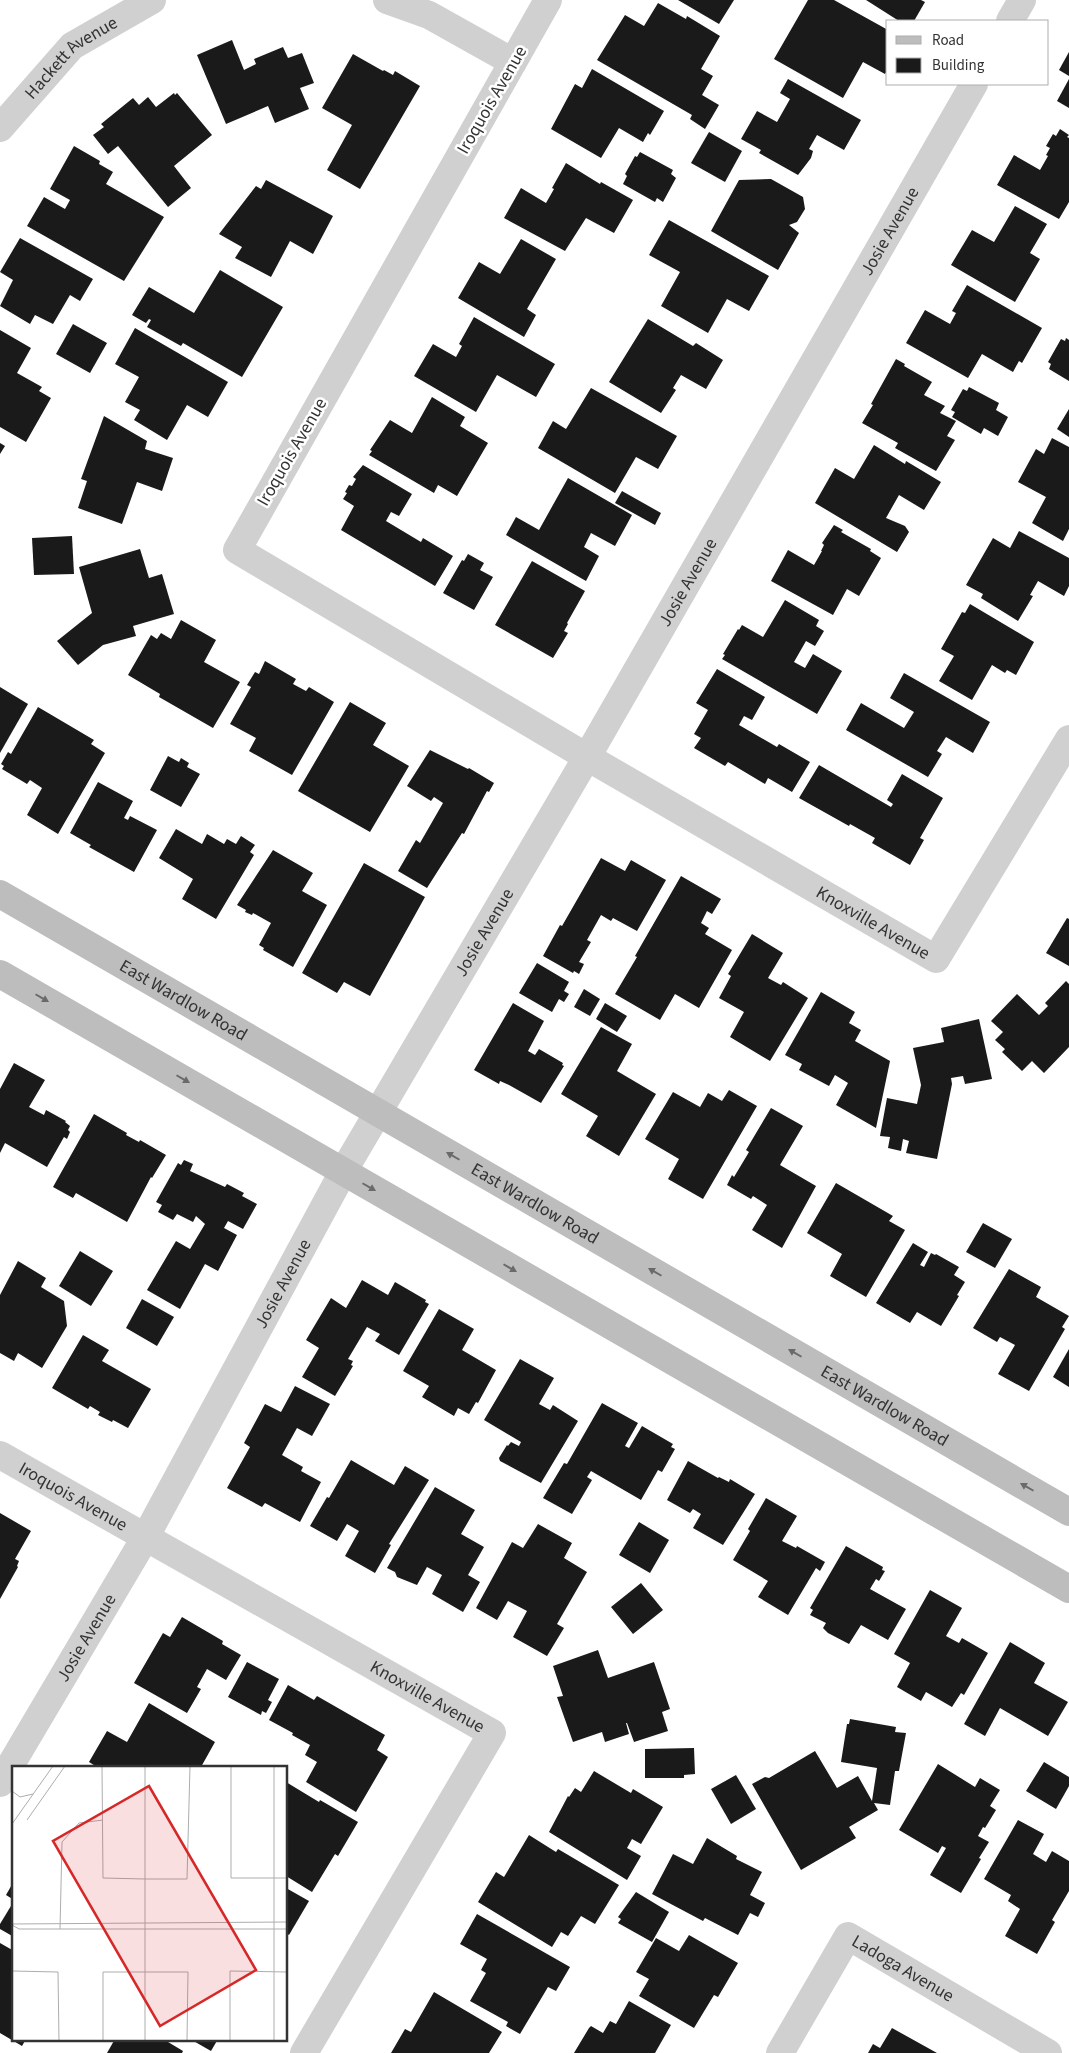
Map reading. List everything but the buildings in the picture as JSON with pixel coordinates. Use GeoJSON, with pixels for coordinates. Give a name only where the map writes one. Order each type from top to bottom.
{"type":"FeatureCollection","features":[{"type":"Feature","properties":{"kind":"main road","name":"East Wardlow Road"},"geometry":{"type":"LineString","coordinates":[[0,894],[1069,1512]]}},
{"type":"Feature","properties":{"kind":"main road"},"geometry":{"type":"LineString","coordinates":[[0,974],[1069,1589]]}},
{"type":"Feature","properties":{"kind":"street","name":"Hackett Avenue"},"geometry":{"type":"LineString","coordinates":[[0,128],[72,46],[152,0]]}},
{"type":"Feature","properties":{"kind":"street"},"geometry":{"type":"LineString","coordinates":[[387,0],[429,15],[513,62]]}},
{"type":"Feature","properties":{"kind":"street","name":"Iroquois Avenue"},"geometry":{"type":"LineString","coordinates":[[548,0],[237,550],[587,757]]}},
{"type":"Feature","properties":{"kind":"street"},"geometry":{"type":"LineString","coordinates":[[1011,20],[1022,0]]}},
{"type":"Feature","properties":{"kind":"street","name":"Josie Avenue"},"geometry":{"type":"LineString","coordinates":[[0,1783],[145,1538],[343,1172],[587,757],[973,85]]}},
{"type":"Feature","properties":{"kind":"street","name":"Knoxville Avenue"},"geometry":{"type":"LineString","coordinates":[[587,757],[936,959],[1069,739]]}},
{"type":"Feature","properties":{"kind":"street","name":"Iroquois Avenue"},"geometry":{"type":"LineString","coordinates":[[0,1455],[145,1538]]}},
{"type":"Feature","properties":{"kind":"street","name":"Knoxville Avenue"},"geometry":{"type":"LineString","coordinates":[[145,1538],[492,1733],[304,2053]]}},
{"type":"Feature","properties":{"kind":"street","name":"Ladoga Avenue"},"geometry":{"type":"LineString","coordinates":[[780,2053],[848,1936],[1048,2053]]}}]}
